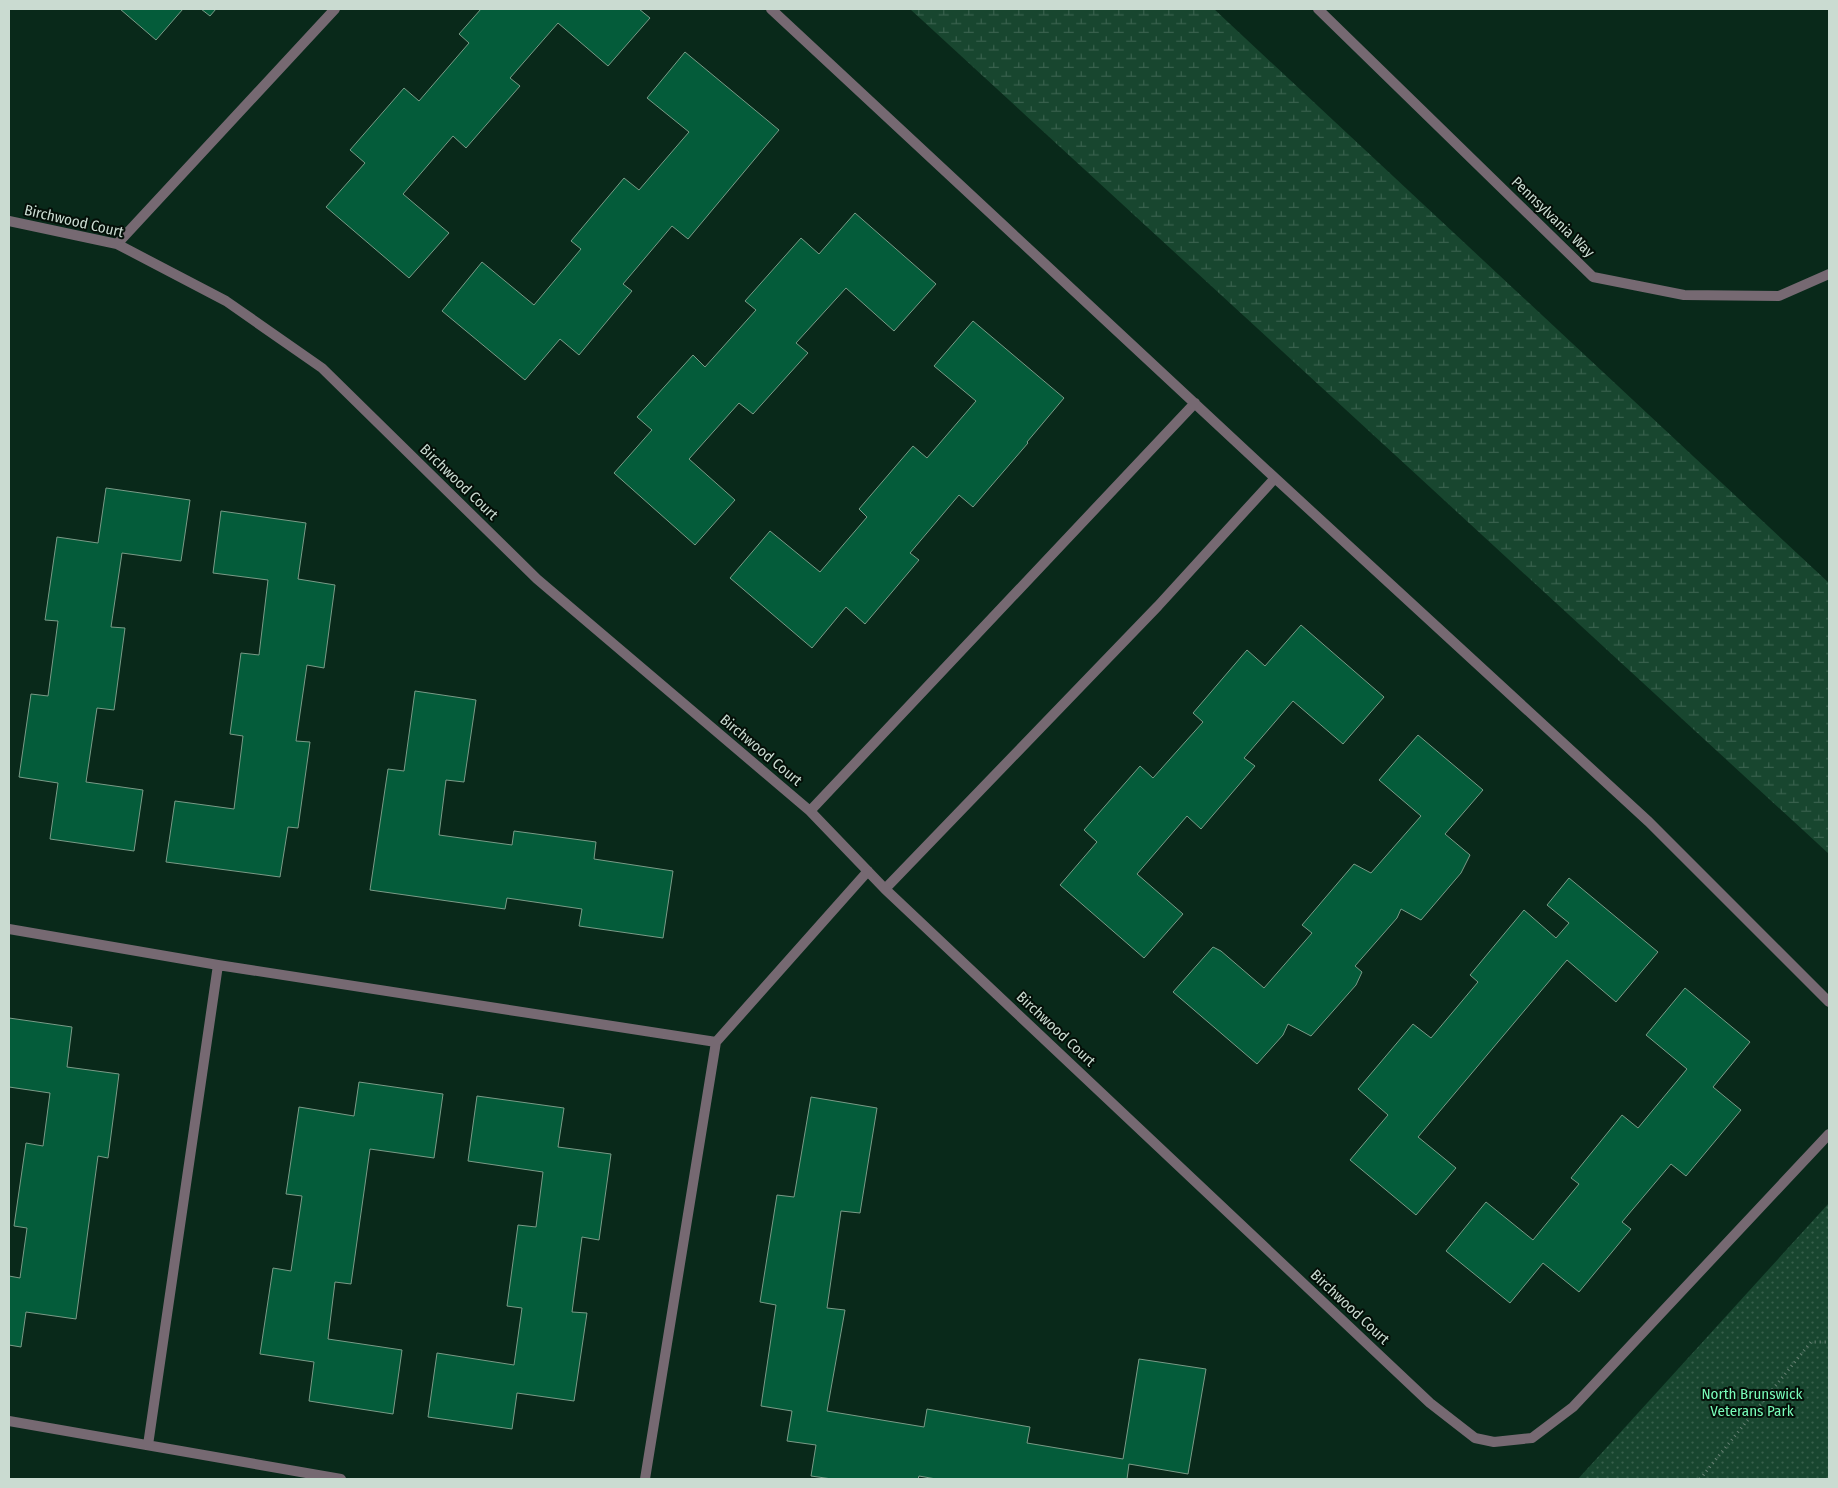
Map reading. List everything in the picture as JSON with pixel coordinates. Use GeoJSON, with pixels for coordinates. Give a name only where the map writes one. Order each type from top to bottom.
{"type":"FeatureCollection","features":[{"type":"Feature","properties":{"kind":"street"},"geometry":{"type":"LineString","coordinates":[[118,244],[335,9]]}},
{"type":"Feature","properties":{"kind":"street"},"geometry":{"type":"LineString","coordinates":[[771,9],[1275,478],[1649,822],[1829,1002]]}},
{"type":"Feature","properties":{"kind":"street","name":"Pennsylvania Way"},"geometry":{"type":"LineString","coordinates":[[1318,9],[1593,277],[1684,295],[1779,296],[1829,274]]}},
{"type":"Feature","properties":{"kind":"street","name":"Birchwood Court"},"geometry":{"type":"LineString","coordinates":[[9,221],[118,244],[226,301],[322,368],[537,579],[810,811],[885,889],[1430,1402],[1475,1438],[1494,1442],[1532,1438],[1573,1407],[1829,1134]]}},
{"type":"Feature","properties":{"kind":"street"},"geometry":{"type":"LineString","coordinates":[[810,811],[1195,403]]}},
{"type":"Feature","properties":{"kind":"street"},"geometry":{"type":"LineString","coordinates":[[885,889],[1158,606],[1275,478]]}},
{"type":"Feature","properties":{"kind":"street"},"geometry":{"type":"LineString","coordinates":[[645,1479],[716,1042],[868,871]]}},
{"type":"Feature","properties":{"kind":"street"},"geometry":{"type":"LineString","coordinates":[[9,929],[218,965],[716,1042]]}},
{"type":"Feature","properties":{"kind":"street"},"geometry":{"type":"LineString","coordinates":[[148,1444],[218,965]]}},
{"type":"Feature","properties":{"kind":"street"},"geometry":{"type":"LineString","coordinates":[[9,1421],[342,1479]]}},
{"type":"Feature","properties":{"kind":"path"},"geometry":{"type":"LineString","coordinates":[[1700,1479],[1811,1342],[1829,1342]]}},
{"type":"Feature","properties":{"kind":"green space"},"geometry":{"type":"Polygon","coordinates":[[[910,9],[1214,9],[1829,583],[1829,854],[910,9]]]}},
{"type":"Feature","properties":{"kind":"green space","name":"North Brunswick Veterans Park"},"geometry":{"type":"Polygon","coordinates":[[[1829,1203],[1829,1479],[1578,1479],[1829,1203]]]}},
{"type":"Feature","properties":{"kind":"building"},"geometry":{"type":"Polygon","coordinates":[[[120,9],[183,9],[156,40],[120,9]]]}},
{"type":"Feature","properties":{"kind":"building"},"geometry":{"type":"Polygon","coordinates":[[[201,9],[216,9],[210,16],[201,9]]]}},
{"type":"Feature","properties":{"kind":"building"},"geometry":{"type":"Polygon","coordinates":[[[481,9],[639,9],[650,18],[608,66],[558,23],[510,78],[520,86],[466,148],[453,136],[403,194],[449,233],[409,278],[326,207],[365,163],[350,150],[404,88],[419,101],[469,43],[459,34],[481,9]]]}},
{"type":"Feature","properties":{"kind":"building"},"geometry":{"type":"Polygon","coordinates":[[[685,52],[779,130],[688,239],[672,226],[623,284],[632,291],[579,355],[560,339],[525,380],[442,311],[482,262],[534,305],[581,249],[571,241],[624,178],[639,190],[689,132],[647,98],[685,52]]]}},
{"type":"Feature","properties":{"kind":"building"},"geometry":{"type":"Polygon","coordinates":[[[855,213],[936,284],[894,331],[846,288],[796,343],[808,353],[753,414],[739,403],[689,459],[735,500],[695,545],[614,473],[652,430],[637,417],[693,355],[705,367],[756,310],[745,301],[801,238],[819,254],[855,213]]]}},
{"type":"Feature","properties":{"kind":"building"},"geometry":{"type":"Polygon","coordinates":[[[973,321],[1064,398],[973,507],[959,495],[910,553],[919,560],[865,624],[846,607],[812,648],[730,578],[770,531],[820,572],[867,517],[859,509],[913,446],[927,458],[976,401],[934,366],[973,321]]]}},
{"type":"Feature","properties":{"kind":"building"},"geometry":{"type":"Polygon","coordinates":[[[106,488],[190,500],[181,561],[122,553],[111,627],[125,628],[114,710],[97,708],[86,782],[143,790],[134,851],[50,839],[58,783],[19,777],[31,694],[48,696],[58,621],[45,620],[57,537],[98,543],[106,488]]]}},
{"type":"Feature","properties":{"kind":"building"},"geometry":{"type":"Polygon","coordinates":[[[221,511],[306,523],[298,579],[335,585],[324,668],[307,665],[296,741],[310,742],[298,828],[288,827],[280,877],[166,862],[175,801],[234,809],[243,736],[230,734],[241,653],[259,655],[268,580],[213,573],[221,511]]]}},
{"type":"Feature","properties":{"kind":"building"},"geometry":{"type":"Polygon","coordinates":[[[1301,625],[1384,697],[1343,744],[1293,701],[1244,758],[1255,766],[1201,829],[1187,816],[1137,874],[1183,914],[1144,958],[1060,885],[1097,842],[1084,830],[1140,766],[1153,778],[1203,722],[1193,713],[1247,650],[1265,666],[1301,625]]]}},
{"type":"Feature","properties":{"kind":"building"},"geometry":{"type":"Polygon","coordinates":[[[415,691],[476,700],[464,782],[446,780],[439,835],[512,845],[514,831],[596,842],[594,859],[673,871],[663,938],[579,926],[582,909],[507,898],[505,909],[370,890],[388,769],[404,771],[415,691]]]}},
{"type":"Feature","properties":{"kind":"building"},"geometry":{"type":"Polygon","coordinates":[[[1418,735],[1483,790],[1445,834],[1470,855],[1461,873],[1421,920],[1401,909],[1397,918],[1355,966],[1362,972],[1356,985],[1311,1036],[1288,1024],[1283,1035],[1257,1064],[1173,992],[1213,947],[1221,951],[1264,988],[1312,933],[1302,925],[1354,864],[1371,873],[1421,816],[1379,780],[1418,735]]]}},
{"type":"Feature","properties":{"kind":"building"},"geometry":{"type":"Polygon","coordinates":[[[1569,878],[1658,952],[1616,1002],[1567,960],[1418,1137],[1456,1168],[1416,1215],[1350,1160],[1388,1115],[1358,1089],[1413,1024],[1431,1038],[1478,982],[1470,975],[1524,910],[1556,938],[1569,923],[1547,905],[1569,878]]]}},
{"type":"Feature","properties":{"kind":"building"},"geometry":{"type":"Polygon","coordinates":[[[1685,988],[1750,1042],[1713,1087],[1741,1110],[1686,1176],[1671,1164],[1622,1222],[1631,1229],[1579,1292],[1543,1263],[1510,1303],[1446,1251],[1486,1202],[1533,1240],[1579,1184],[1571,1178],[1622,1115],[1638,1128],[1687,1069],[1646,1035],[1685,988]]]}},
{"type":"Feature","properties":{"kind":"building"},"geometry":{"type":"Polygon","coordinates":[[[9,1018],[72,1027],[67,1067],[119,1074],[108,1158],[98,1156],[76,1319],[26,1312],[21,1347],[9,1345],[9,1276],[20,1278],[27,1228],[14,1226],[26,1143],[43,1146],[50,1093],[9,1087],[9,1018]]]}},
{"type":"Feature","properties":{"kind":"building"},"geometry":{"type":"Polygon","coordinates":[[[359,1082],[443,1094],[434,1158],[370,1149],[351,1284],[335,1282],[328,1339],[402,1350],[393,1414],[309,1401],[314,1362],[260,1354],[273,1268],[291,1271],[302,1196],[286,1194],[299,1107],[354,1116],[359,1082]]]}},
{"type":"Feature","properties":{"kind":"building"},"geometry":{"type":"Polygon","coordinates":[[[477,1096],[564,1108],[558,1147],[611,1154],[599,1240],[582,1237],[572,1312],[587,1313],[574,1401],[517,1393],[512,1429],[428,1417],[437,1353],[514,1365],[522,1308],[507,1306],[518,1225],[536,1227],[543,1172],[468,1161],[477,1096]]]}},
{"type":"Feature","properties":{"kind":"building"},"geometry":{"type":"Polygon","coordinates":[[[811,1097],[877,1108],[860,1213],[841,1211],[827,1308],[845,1310],[827,1411],[924,1427],[927,1409],[1030,1427],[1027,1443],[1123,1459],[1139,1359],[1206,1369],[1188,1474],[1129,1464],[1127,1479],[936,1479],[919,1476],[918,1479],[832,1479],[811,1476],[816,1445],[787,1441],[792,1411],[761,1406],[776,1305],[760,1302],[777,1195],[794,1197],[811,1097]]]}}]}
